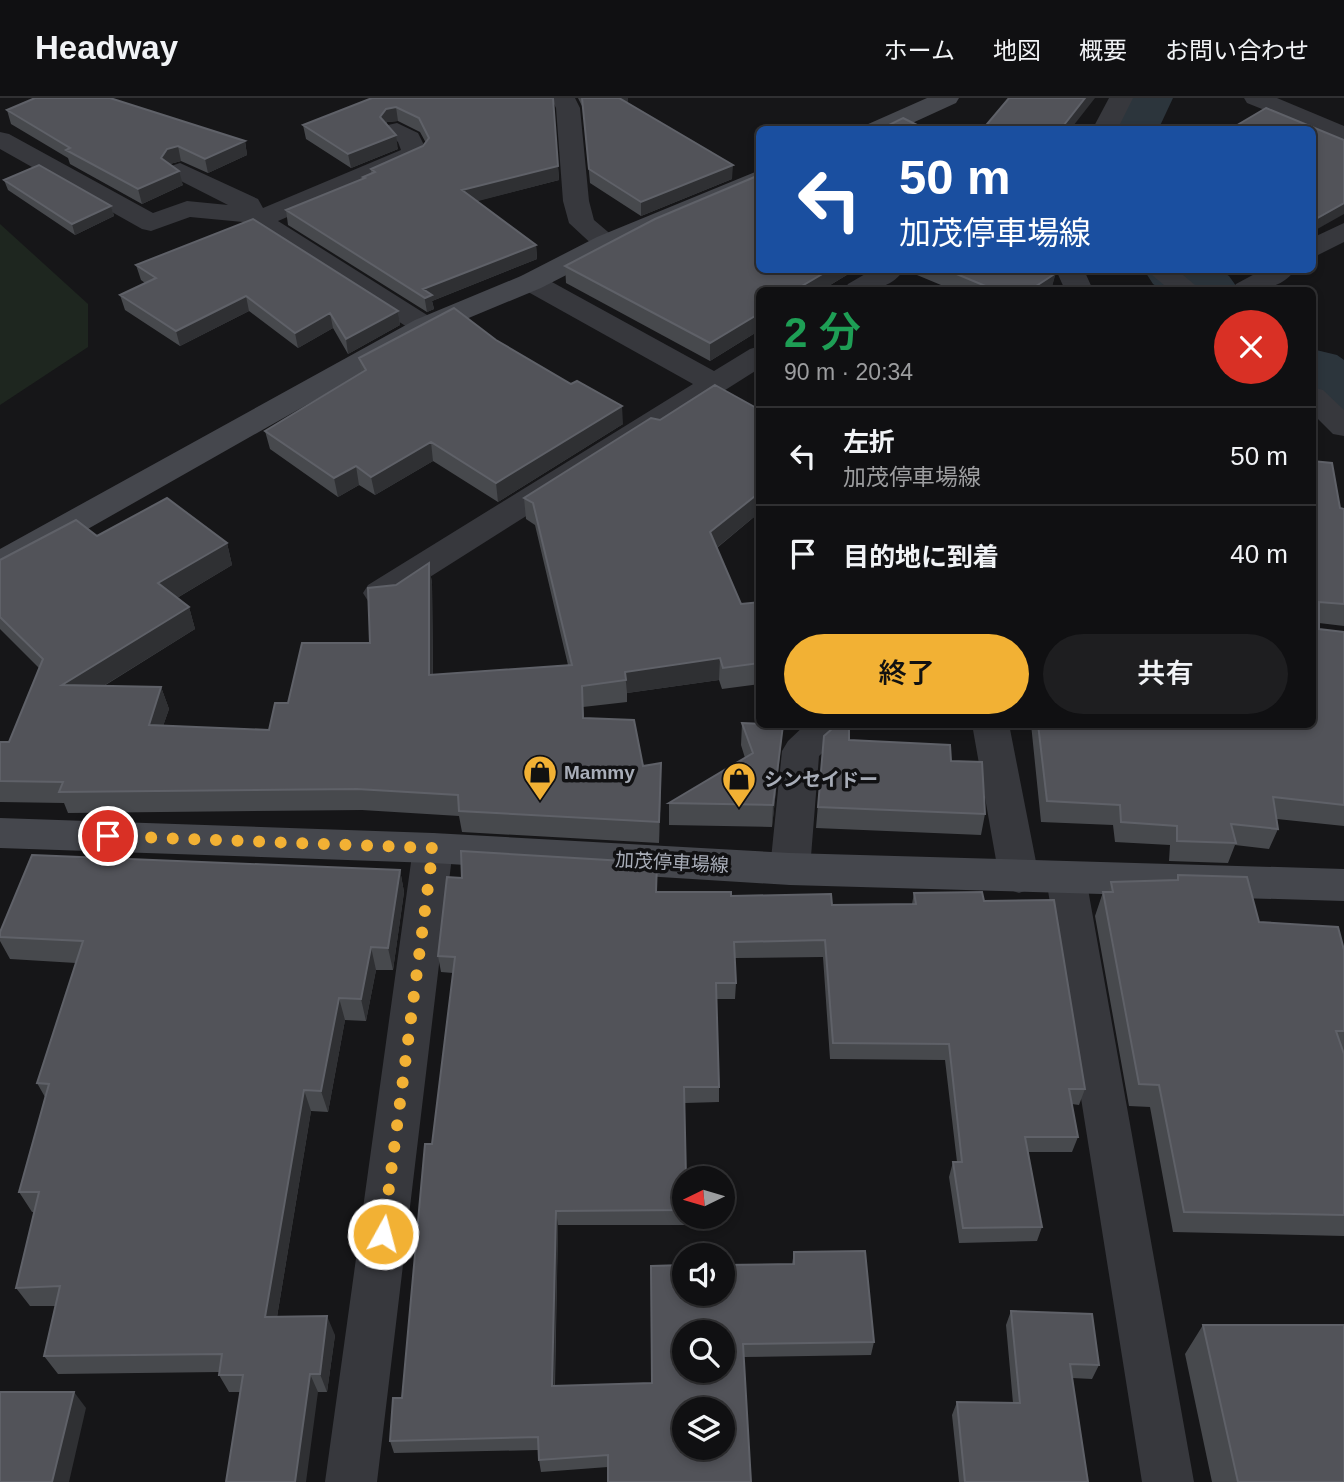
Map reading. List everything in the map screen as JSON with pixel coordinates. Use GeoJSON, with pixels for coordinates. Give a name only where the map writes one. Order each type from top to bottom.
{"type":"FeatureCollection","features":[{"type":"Feature","properties":{"kind":"street"},"geometry":{"type":"LineString","coordinates":[[563,98],[568,108],[576,201],[582,223],[607,243]]}},
{"type":"Feature","properties":{"kind":"street"},"geometry":{"type":"LineString","coordinates":[[884,126],[947,98]]}},
{"type":"Feature","properties":{"kind":"street"},"geometry":{"type":"LineString","coordinates":[[1106,126],[1121,98]]}},
{"type":"Feature","properties":{"kind":"street"},"geometry":{"type":"LineString","coordinates":[[1256,98],[1344,135]]}},
{"type":"Feature","properties":{"kind":"street"},"geometry":{"type":"LineString","coordinates":[[254,218],[415,153],[409,138],[397,130]]}},
{"type":"Feature","properties":{"kind":"street"},"geometry":{"type":"LineString","coordinates":[[0,139],[151,223],[187,209],[254,218],[425,326]]}},
{"type":"Feature","properties":{"kind":"street"},"geometry":{"type":"LineString","coordinates":[[180,171],[250,205],[254,218]]}},
{"type":"Feature","properties":{"kind":"street"},"geometry":{"type":"LineString","coordinates":[[0,564],[425,326],[531,282],[607,243],[756,180]]}},
{"type":"Feature","properties":{"kind":"street"},"geometry":{"type":"LineString","coordinates":[[1316,248],[1344,230]]}},
{"type":"Feature","properties":{"kind":"street"},"geometry":{"type":"LineString","coordinates":[[863,287],[885,273]]}},
{"type":"Feature","properties":{"kind":"street"},"geometry":{"type":"LineString","coordinates":[[1164,273],[1183,287]]}},
{"type":"Feature","properties":{"kind":"street"},"geometry":{"type":"LineString","coordinates":[[1251,287],[1275,273]]}},
{"type":"Feature","properties":{"kind":"street"},"geometry":{"type":"LineString","coordinates":[[531,282],[739,404]]}},
{"type":"Feature","properties":{"kind":"street"},"geometry":{"type":"LineString","coordinates":[[380,593],[756,358]]}},
{"type":"Feature","properties":{"kind":"street"},"geometry":{"type":"LineString","coordinates":[[1316,400],[1344,427]]}},
{"type":"Feature","properties":{"kind":"street"},"geometry":{"type":"LineString","coordinates":[[790,869],[801,751],[826,728]]}},
{"type":"Feature","properties":{"kind":"street"},"geometry":{"type":"LineString","coordinates":[[991,728],[1019,877]]}},
{"type":"Feature","properties":{"kind":"street","name":"加茂停車場線"},"geometry":{"type":"LineString","coordinates":[[0,833],[433,848],[790,869],[1344,885]]}},
{"type":"Feature","properties":{"kind":"street"},"geometry":{"type":"LineString","coordinates":[[351,1482],[433,848]]}},
{"type":"Feature","properties":{"kind":"street"},"geometry":{"type":"LineString","coordinates":[[1066,878],[1168,1482]]}},
{"type":"Feature","properties":{"kind":"shaded area"},"geometry":{"type":"Polygon","coordinates":[[[0,224],[88,304],[88,347],[0,405],[0,224]]]}},
{"type":"Feature","properties":{"kind":"building"},"geometry":{"type":"Polygon","coordinates":[[[35,98],[110,98],[245,141],[205,159],[178,146],[167,149],[161,158],[179,171],[138,189],[66,150],[70,148],[7,110],[35,98]]]}},
{"type":"Feature","properties":{"kind":"building"},"geometry":{"type":"Polygon","coordinates":[[[372,98],[553,98],[558,166],[462,190],[536,245],[423,289],[432,295],[425,298],[286,210],[365,178],[363,177],[375,172],[371,169],[423,146],[429,138],[419,118],[396,107],[386,109],[380,117],[396,135],[348,154],[303,125],[372,98]]]}},
{"type":"Feature","properties":{"kind":"building"},"geometry":{"type":"Polygon","coordinates":[[[582,98],[619,98],[733,165],[641,202],[589,169],[582,98]]]}},
{"type":"Feature","properties":{"kind":"building"},"geometry":{"type":"Polygon","coordinates":[[[1009,98],[1085,98],[1063,126],[985,126],[1009,98]]]}},
{"type":"Feature","properties":{"kind":"building"},"geometry":{"type":"Polygon","coordinates":[[[1266,108],[1310,126],[1236,126],[1266,108]]]}},
{"type":"Feature","properties":{"kind":"building"},"geometry":{"type":"Polygon","coordinates":[[[903,118],[919,126],[887,126],[903,118]]]}},
{"type":"Feature","properties":{"kind":"building"},"geometry":{"type":"Polygon","coordinates":[[[1316,129],[1344,140],[1344,203],[1316,219],[1316,129]]]}},
{"type":"Feature","properties":{"kind":"building"},"geometry":{"type":"Polygon","coordinates":[[[39,165],[111,206],[72,224],[4,180],[39,165]]]}},
{"type":"Feature","properties":{"kind":"building"},"geometry":{"type":"Polygon","coordinates":[[[756,176],[756,273],[824,273],[800,287],[756,287],[756,315],[710,343],[565,266],[655,219],[756,176]]]}},
{"type":"Feature","properties":{"kind":"building"},"geometry":{"type":"Polygon","coordinates":[[[253,219],[398,311],[346,339],[330,313],[295,333],[246,296],[176,331],[120,295],[156,278],[136,265],[253,219]]]}},
{"type":"Feature","properties":{"kind":"building"},"geometry":{"type":"Polygon","coordinates":[[[954,273],[1056,273],[1035,287],[988,287],[954,273]]]}},
{"type":"Feature","properties":{"kind":"building"},"geometry":{"type":"Polygon","coordinates":[[[454,308],[496,340],[571,384],[577,381],[622,406],[496,483],[431,442],[371,477],[356,466],[334,478],[265,431],[366,370],[359,358],[454,308]]]}},
{"type":"Feature","properties":{"kind":"building"},"geometry":{"type":"Polygon","coordinates":[[[715,385],[756,408],[756,495],[710,532],[741,604],[756,602],[756,664],[723,668],[720,658],[625,672],[626,680],[582,686],[583,718],[634,720],[643,766],[661,763],[659,822],[459,811],[458,795],[357,789],[59,792],[63,782],[0,781],[0,742],[9,742],[43,659],[0,617],[0,560],[76,520],[97,536],[167,498],[227,543],[158,583],[189,607],[62,685],[161,687],[149,725],[269,730],[275,703],[288,703],[302,643],[370,643],[368,588],[396,585],[429,563],[429,675],[572,665],[533,503],[524,498],[651,418],[660,420],[715,385]]]}},
{"type":"Feature","properties":{"kind":"building"},"geometry":{"type":"Polygon","coordinates":[[[1316,461],[1332,463],[1340,508],[1344,509],[1344,604],[1319,602],[1319,629],[1344,632],[1344,805],[1273,797],[1278,829],[1231,824],[1236,843],[1177,841],[1177,826],[1121,822],[1120,805],[1047,801],[1038,728],[1316,728],[1316,461]]]}},
{"type":"Feature","properties":{"kind":"building"},"geometry":{"type":"Polygon","coordinates":[[[742,723],[756,724],[756,728],[783,728],[773,805],[669,803],[753,753],[742,723]]]}},
{"type":"Feature","properties":{"kind":"building"},"geometry":{"type":"Polygon","coordinates":[[[833,728],[849,728],[849,740],[950,745],[951,761],[982,762],[985,814],[818,807],[824,736],[833,728]]]}},
{"type":"Feature","properties":{"kind":"building"},"geometry":{"type":"Polygon","coordinates":[[[461,851],[657,863],[656,892],[731,892],[731,896],[831,894],[832,905],[916,904],[914,893],[982,892],[984,901],[1054,900],[1085,1089],[1069,1089],[1078,1137],[1025,1137],[1042,1227],[963,1228],[953,1162],[962,1162],[949,1044],[833,1043],[825,940],[734,942],[736,983],[716,983],[719,1087],[684,1087],[686,1166],[672,1166],[672,1210],[556,1211],[552,1386],[652,1383],[651,1266],[672,1265],[672,1306],[735,1306],[735,1265],[794,1264],[794,1252],[865,1251],[874,1342],[743,1344],[751,1482],[608,1482],[608,1455],[539,1460],[538,1437],[390,1441],[393,1398],[402,1398],[425,1144],[432,1144],[455,957],[438,956],[447,877],[462,878],[461,851]]]}},
{"type":"Feature","properties":{"kind":"building"},"geometry":{"type":"Polygon","coordinates":[[[32,855],[400,870],[388,948],[371,947],[361,999],[339,998],[321,1091],[304,1090],[265,1317],[327,1316],[320,1374],[310,1374],[295,1482],[226,1482],[243,1375],[219,1375],[222,1354],[44,1356],[60,1286],[16,1288],[39,1192],[19,1192],[49,1084],[37,1083],[83,941],[0,937],[32,855]]]}},
{"type":"Feature","properties":{"kind":"building"},"geometry":{"type":"Polygon","coordinates":[[[1178,875],[1247,877],[1259,922],[1338,927],[1344,950],[1344,1031],[1336,1031],[1344,1054],[1344,1215],[1184,1212],[1159,1085],[1139,1084],[1103,892],[1113,892],[1111,882],[1178,880],[1178,875]]]}},
{"type":"Feature","properties":{"kind":"building"},"geometry":{"type":"Polygon","coordinates":[[[1011,1311],[1092,1314],[1099,1365],[1070,1364],[1088,1482],[965,1482],[957,1402],[1020,1403],[1011,1311]]]}},
{"type":"Feature","properties":{"kind":"building"},"geometry":{"type":"Polygon","coordinates":[[[1203,1325],[1344,1325],[1344,1482],[1238,1482],[1203,1325]]]}},
{"type":"Feature","properties":{"kind":"building"},"geometry":{"type":"Polygon","coordinates":[[[0,1392],[74,1392],[52,1482],[0,1482],[0,1392]]]}},
{"type":"Feature","properties":{"kind":"waterway"},"geometry":{"type":"LineString","coordinates":[[1130,126],[1144,98]]}},
{"type":"Feature","properties":{"kind":"waterway"},"geometry":{"type":"LineString","coordinates":[[1181,273],[1201,287]]}},
{"type":"Feature","properties":{"kind":"waterway"},"geometry":{"type":"LineString","coordinates":[[1316,374],[1344,398]]}},
{"type":"Feature","properties":{"kind":"place","name":"Mammy"},"geometry":{"type":"Point","coordinates":[540,802]}},
{"type":"Feature","properties":{"kind":"place","name":"シンセイドー"},"geometry":{"type":"Point","coordinates":[739,809]}},
{"type":"Feature","properties":{"kind":"route"},"geometry":{"type":"LineString","coordinates":[[108,836],[433,848],[383,1234]]}}]}
